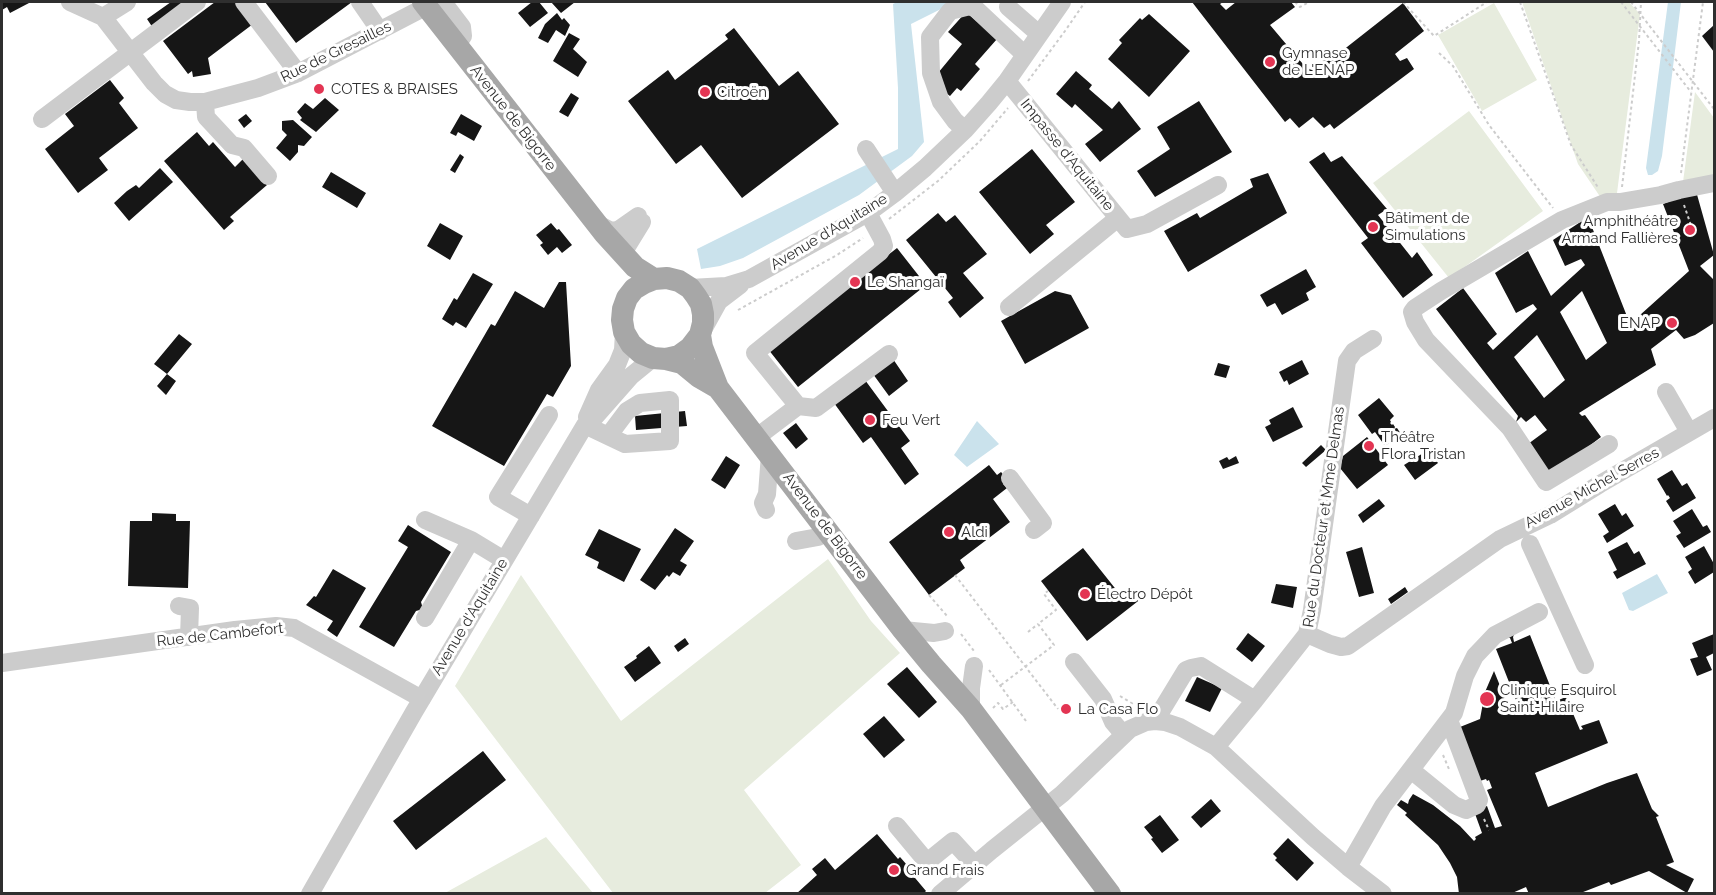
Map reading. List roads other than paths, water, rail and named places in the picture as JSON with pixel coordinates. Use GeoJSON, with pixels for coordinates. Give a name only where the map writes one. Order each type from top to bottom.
{"type":"FeatureCollection","features":[{"type":"Feature","properties":{"kind":"main road","name":"Avenue de Bigorre"},"geometry":{"type":"LineString","coordinates":[[431,3],[457,45],[600,228],[635,267],[654,279]]}},
{"type":"Feature","properties":{"kind":"main road","name":"Avenue de Bigorre"},"geometry":{"type":"LineString","coordinates":[[600,228],[627,285],[627,298]]}},
{"type":"Feature","properties":{"kind":"main road"},"geometry":{"type":"LineString","coordinates":[[667,278],[680,281],[690,288],[701,304],[703,314],[701,334],[690,348],[679,356],[660,358],[641,353],[631,344],[624,332],[622,320],[627,298],[634,289],[654,279],[667,278]]}},
{"type":"Feature","properties":{"kind":"main road","name":"Avenue de Bigorre"},"geometry":{"type":"LineString","coordinates":[[701,334],[702,347],[718,388],[903,630],[971,709],[1040,811],[1094,883],[1110,894]]}},
{"type":"Feature","properties":{"kind":"main road","name":"Avenue de Bigorre"},"geometry":{"type":"LineString","coordinates":[[660,358],[682,363],[699,377],[718,388]]}},
{"type":"Feature","properties":{"kind":"main road","name":"Avenue de Bigorre"},"geometry":{"type":"LineString","coordinates":[[931,664],[968,727],[1040,811]]}},
{"type":"Feature","properties":{"kind":"street"},"geometry":{"type":"LineString","coordinates":[[70,2],[103,17],[127,2]]}},
{"type":"Feature","properties":{"kind":"street"},"geometry":{"type":"LineString","coordinates":[[42,119],[197,2]]}},
{"type":"Feature","properties":{"kind":"street"},"geometry":{"type":"LineString","coordinates":[[244,2],[298,74]]}},
{"type":"Feature","properties":{"kind":"street"},"geometry":{"type":"LineString","coordinates":[[360,2],[380,31]]}},
{"type":"Feature","properties":{"kind":"street","name":"Avenue d'Aquitaine"},"geometry":{"type":"LineString","coordinates":[[690,288],[726,286],[749,279],[868,213],[895,193],[1016,83],[1025,55],[1062,2]]}},
{"type":"Feature","properties":{"kind":"street","name":"Rue de Gresailles"},"geometry":{"type":"LineString","coordinates":[[103,17],[165,94],[176,100],[205,102],[258,88],[298,74],[431,3]]}},
{"type":"Feature","properties":{"kind":"street"},"geometry":{"type":"LineString","coordinates":[[965,130],[941,102],[931,73],[930,37],[950,11],[970,6],[976,9],[1025,55]]}},
{"type":"Feature","properties":{"kind":"street"},"geometry":{"type":"LineString","coordinates":[[1008,7],[1039,34]]}},
{"type":"Feature","properties":{"kind":"street","name":"Impasse d'Aquitaine"},"geometry":{"type":"LineString","coordinates":[[1016,83],[1018,96],[1122,224]]}},
{"type":"Feature","properties":{"kind":"street"},"geometry":{"type":"LineString","coordinates":[[205,102],[206,117],[232,146],[244,148],[268,176]]}},
{"type":"Feature","properties":{"kind":"street"},"geometry":{"type":"LineString","coordinates":[[866,149],[895,193]]}},
{"type":"Feature","properties":{"kind":"street"},"geometry":{"type":"LineString","coordinates":[[1609,444],[1546,482],[1510,428],[1425,340],[1412,312],[1441,291],[1562,220],[1614,202],[1661,195],[1714,183]]}},
{"type":"Feature","properties":{"kind":"street"},"geometry":{"type":"LineString","coordinates":[[1009,307],[1122,224],[1147,224],[1218,185]]}},
{"type":"Feature","properties":{"kind":"street"},"geometry":{"type":"LineString","coordinates":[[868,213],[882,239],[884,246],[880,252],[755,353],[798,406],[816,408],[889,354]]}},
{"type":"Feature","properties":{"kind":"street"},"geometry":{"type":"LineString","coordinates":[[600,228],[618,230],[640,219],[623,253]]}},
{"type":"Feature","properties":{"kind":"street"},"geometry":{"type":"LineString","coordinates":[[701,334],[719,301],[749,279]]}},
{"type":"Feature","properties":{"kind":"street"},"geometry":{"type":"LineString","coordinates":[[609,435],[585,425],[599,390],[617,364],[623,350],[624,332]]}},
{"type":"Feature","properties":{"kind":"street","name":"Rue du Docteur et Mme Delmas"},"geometry":{"type":"LineString","coordinates":[[1216,747],[1306,634],[1312,610],[1347,361],[1354,351],[1373,339]]}},
{"type":"Feature","properties":{"kind":"street","name":"Avenue d'Aquitaine"},"geometry":{"type":"LineString","coordinates":[[310,894],[422,699],[585,425],[631,376],[660,358]]}},
{"type":"Feature","properties":{"kind":"street"},"geometry":{"type":"LineString","coordinates":[[1666,392],[1689,432]]}},
{"type":"Feature","properties":{"kind":"street"},"geometry":{"type":"LineString","coordinates":[[766,510],[763,503],[766,494],[764,446],[798,406]]}},
{"type":"Feature","properties":{"kind":"street"},"geometry":{"type":"LineString","coordinates":[[531,516],[498,497],[549,415]]}},
{"type":"Feature","properties":{"kind":"street","name":"Avenue Michel Serres"},"geometry":{"type":"LineString","coordinates":[[1306,634],[1330,644],[1348,646],[1500,538],[1550,515],[1714,418]]}},
{"type":"Feature","properties":{"kind":"street"},"geometry":{"type":"LineString","coordinates":[[1010,478],[1043,524],[1034,530]]}},
{"type":"Feature","properties":{"kind":"street"},"geometry":{"type":"LineString","coordinates":[[425,520],[471,540],[504,560]]}},
{"type":"Feature","properties":{"kind":"street"},"geometry":{"type":"LineString","coordinates":[[796,541],[818,537],[828,532]]}},
{"type":"Feature","properties":{"kind":"street"},"geometry":{"type":"LineString","coordinates":[[425,618],[471,540]]}},
{"type":"Feature","properties":{"kind":"street"},"geometry":{"type":"LineString","coordinates":[[1530,544],[1585,665]]}},
{"type":"Feature","properties":{"kind":"street"},"geometry":{"type":"LineString","coordinates":[[179,606],[190,608],[189,637]]}},
{"type":"Feature","properties":{"kind":"street"},"geometry":{"type":"LineString","coordinates":[[1348,867],[1383,806],[1454,712],[1465,676],[1475,656],[1495,635],[1539,612]]}},
{"type":"Feature","properties":{"kind":"street","name":"Rue de Cambefort"},"geometry":{"type":"LineString","coordinates":[[2,663],[276,626],[294,628],[422,699]]}},
{"type":"Feature","properties":{"kind":"street"},"geometry":{"type":"LineString","coordinates":[[903,630],[934,633],[945,631]]}},
{"type":"Feature","properties":{"kind":"street"},"geometry":{"type":"LineString","coordinates":[[1074,662],[1103,699],[1113,722],[1124,735]]}},
{"type":"Feature","properties":{"kind":"street"},"geometry":{"type":"LineString","coordinates":[[971,709],[974,666]]}},
{"type":"Feature","properties":{"kind":"street"},"geometry":{"type":"LineString","coordinates":[[1155,721],[1186,670],[1191,668],[1201,666],[1255,700]]}},
{"type":"Feature","properties":{"kind":"street"},"geometry":{"type":"LineString","coordinates":[[1411,770],[1454,805],[1466,810],[1477,805],[1479,800],[1449,720]]}},
{"type":"Feature","properties":{"kind":"street"},"geometry":{"type":"LineString","coordinates":[[940,894],[1079,779],[1124,735],[1137,725],[1155,721],[1180,727],[1216,747],[1348,867],[1383,894]]}},
{"type":"Feature","properties":{"kind":"street"},"geometry":{"type":"LineString","coordinates":[[897,826],[927,862],[953,841],[974,864]]}},
{"type":"Feature","properties":{"kind":"water"},"geometry":{"type":"Polygon","coordinates":[[[897,2],[955,2],[911,24],[924,142],[912,156],[859,195],[743,258],[720,266],[701,269],[697,249],[898,149],[898,88],[893,4],[897,2]]]}},
{"type":"Feature","properties":{"kind":"water"},"geometry":{"type":"Polygon","coordinates":[[[1668,2],[1681,2],[1662,156],[1658,171],[1648,175],[1646,168],[1668,2]]]}},
{"type":"Feature","properties":{"kind":"water"},"geometry":{"type":"Polygon","coordinates":[[[977,421],[999,444],[967,467],[954,455],[977,421]]]}},
{"type":"Feature","properties":{"kind":"water"},"geometry":{"type":"Polygon","coordinates":[[[1657,574],[1668,593],[1633,611],[1629,610],[1622,593],[1657,574]]]}},
{"type":"Feature","properties":{"kind":"place","name":"Gymnase de L'ENAP"},"geometry":{"type":"Point","coordinates":[1270,62]}},
{"type":"Feature","properties":{"kind":"place","name":"COTES & BRAISES"},"geometry":{"type":"Point","coordinates":[319,89]}},
{"type":"Feature","properties":{"kind":"place","name":"Citroën"},"geometry":{"type":"Point","coordinates":[705,92]}},
{"type":"Feature","properties":{"kind":"place","name":"Bâtiment de Simulations"},"geometry":{"type":"Point","coordinates":[1373,227]}},
{"type":"Feature","properties":{"kind":"place","name":"Amphithéâtre Armand Fallières"},"geometry":{"type":"Point","coordinates":[1690,230]}},
{"type":"Feature","properties":{"kind":"place","name":"Le Shangaï"},"geometry":{"type":"Point","coordinates":[855,282]}},
{"type":"Feature","properties":{"kind":"place","name":"ENAP"},"geometry":{"type":"Point","coordinates":[1672,323]}},
{"type":"Feature","properties":{"kind":"place","name":"Feu Vert"},"geometry":{"type":"Point","coordinates":[870,420]}},
{"type":"Feature","properties":{"kind":"place","name":"Théâtre Flora Tristan"},"geometry":{"type":"Point","coordinates":[1369,446]}},
{"type":"Feature","properties":{"kind":"place","name":"Aldi"},"geometry":{"type":"Point","coordinates":[949,532]}},
{"type":"Feature","properties":{"kind":"place","name":"Électro Dépôt"},"geometry":{"type":"Point","coordinates":[1085,594]}},
{"type":"Feature","properties":{"kind":"place","name":"Clinique Esquirol Saint-Hilaire"},"geometry":{"type":"Point","coordinates":[1487,699]}},
{"type":"Feature","properties":{"kind":"place","name":"La Casa Flo"},"geometry":{"type":"Point","coordinates":[1066,709]}},
{"type":"Feature","properties":{"kind":"place","name":"Grand Frais"},"geometry":{"type":"Point","coordinates":[894,870]}}]}
